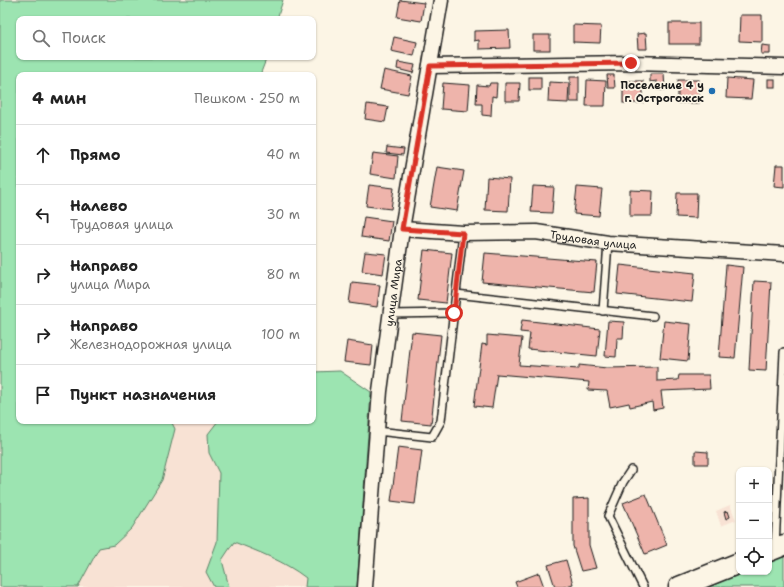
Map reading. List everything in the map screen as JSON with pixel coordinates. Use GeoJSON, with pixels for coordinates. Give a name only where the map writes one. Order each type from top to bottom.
{"type":"FeatureCollection","features":[{"type":"Feature","properties":{"kind":"main road"},"geometry":{"type":"LineString","coordinates":[[679,587],[736,564]]}},
{"type":"Feature","properties":{"kind":"street","name":"улица Мира"},"geometry":{"type":"LineString","coordinates":[[365,587],[380,391],[402,229],[441,0]]}},
{"type":"Feature","properties":{"kind":"street"},"geometry":{"type":"LineString","coordinates":[[430,66],[631,63],[784,67]]}},
{"type":"Feature","properties":{"kind":"street","name":"Трудовая улица"},"geometry":{"type":"LineString","coordinates":[[402,229],[463,233],[536,232],[608,243],[784,254]]}},
{"type":"Feature","properties":{"kind":"lane"},"geometry":{"type":"LineString","coordinates":[[376,430],[432,436],[441,421],[463,233]]}},
{"type":"Feature","properties":{"kind":"lane"},"geometry":{"type":"LineString","coordinates":[[603,311],[608,243]]}},
{"type":"Feature","properties":{"kind":"lane"},"geometry":{"type":"LineString","coordinates":[[456,294],[653,316]]}},
{"type":"Feature","properties":{"kind":"lane"},"geometry":{"type":"LineString","coordinates":[[390,314],[454,313]]}},
{"type":"Feature","properties":{"kind":"lane"},"geometry":{"type":"LineString","coordinates":[[776,548],[784,352]]}},
{"type":"Feature","properties":{"kind":"lane"},"geometry":{"type":"LineString","coordinates":[[631,470],[623,482],[608,516],[643,587]]}},
{"type":"Feature","properties":{"kind":"shaded area"},"geometry":{"type":"Polygon","coordinates":[[[146,424],[314,424],[357,587],[51,587],[146,424]]]}},
{"type":"Feature","properties":{"kind":"shaded area"},"geometry":{"type":"Polygon","coordinates":[[[730,505],[736,520],[721,526],[716,511],[730,505]]]}},
{"type":"Feature","properties":{"kind":"green space"},"geometry":{"type":"Polygon","coordinates":[[[0,0],[283,0],[278,16],[16,16],[16,60],[266,60],[261,72],[16,72],[16,424],[172,424],[175,429],[162,480],[132,528],[114,545],[99,548],[78,587],[0,587],[0,0]]]}},
{"type":"Feature","properties":{"kind":"green space"},"geometry":{"type":"Polygon","coordinates":[[[340,371],[371,392],[357,587],[305,587],[306,578],[298,572],[271,557],[234,542],[222,560],[229,587],[214,587],[206,572],[217,542],[219,473],[209,453],[208,434],[216,424],[316,424],[316,372],[340,371]]]}},
{"type":"Feature","properties":{"kind":"green space"},"geometry":{"type":"Polygon","coordinates":[[[784,554],[784,587],[709,587],[736,575],[772,575],[772,560],[784,554]]]}},
{"type":"Feature","properties":{"kind":"building"},"geometry":{"type":"Polygon","coordinates":[[[400,0],[424,3],[421,21],[397,17],[400,0]]]}},
{"type":"Feature","properties":{"kind":"building"},"geometry":{"type":"Polygon","coordinates":[[[740,15],[762,15],[762,42],[739,41],[740,15]]]}},
{"type":"Feature","properties":{"kind":"building"},"geometry":{"type":"Polygon","coordinates":[[[669,23],[699,23],[699,44],[669,44],[669,23]]]}},
{"type":"Feature","properties":{"kind":"building"},"geometry":{"type":"Polygon","coordinates":[[[573,25],[601,26],[600,43],[573,42],[573,25]]]}},
{"type":"Feature","properties":{"kind":"building"},"geometry":{"type":"Polygon","coordinates":[[[509,30],[510,48],[479,49],[479,40],[474,41],[474,31],[509,30]]]}},
{"type":"Feature","properties":{"kind":"building"},"geometry":{"type":"Polygon","coordinates":[[[646,33],[647,49],[638,49],[637,34],[646,33]]]}},
{"type":"Feature","properties":{"kind":"building"},"geometry":{"type":"Polygon","coordinates":[[[533,35],[550,35],[550,50],[533,50],[533,35]]]}},
{"type":"Feature","properties":{"kind":"building"},"geometry":{"type":"Polygon","coordinates":[[[394,37],[417,42],[414,56],[391,51],[394,37]]]}},
{"type":"Feature","properties":{"kind":"building"},"geometry":{"type":"Polygon","coordinates":[[[762,45],[770,46],[770,54],[761,54],[762,45]]]}},
{"type":"Feature","properties":{"kind":"building"},"geometry":{"type":"Polygon","coordinates":[[[398,62],[415,65],[413,73],[397,69],[398,62]]]}},
{"type":"Feature","properties":{"kind":"building"},"geometry":{"type":"Polygon","coordinates":[[[384,70],[412,76],[408,94],[380,89],[384,70]]]}},
{"type":"Feature","properties":{"kind":"building"},"geometry":{"type":"Polygon","coordinates":[[[650,74],[664,74],[665,90],[657,90],[657,81],[650,82],[650,74]]]}},
{"type":"Feature","properties":{"kind":"building"},"geometry":{"type":"Polygon","coordinates":[[[607,75],[614,75],[615,88],[608,88],[607,75]]]}},
{"type":"Feature","properties":{"kind":"building"},"geometry":{"type":"Polygon","coordinates":[[[529,77],[541,77],[541,90],[529,90],[529,77]]]}},
{"type":"Feature","properties":{"kind":"building"},"geometry":{"type":"Polygon","coordinates":[[[570,77],[579,77],[579,102],[570,102],[570,77]]]}},
{"type":"Feature","properties":{"kind":"building"},"geometry":{"type":"Polygon","coordinates":[[[727,78],[753,80],[751,99],[726,98],[727,78]]]}},
{"type":"Feature","properties":{"kind":"building"},"geometry":{"type":"Polygon","coordinates":[[[768,79],[775,79],[775,87],[768,87],[768,79]]]}},
{"type":"Feature","properties":{"kind":"building"},"geometry":{"type":"Polygon","coordinates":[[[587,80],[606,81],[605,106],[586,106],[587,80]]]}},
{"type":"Feature","properties":{"kind":"building"},"geometry":{"type":"Polygon","coordinates":[[[678,80],[699,80],[699,103],[678,103],[678,80]]]}},
{"type":"Feature","properties":{"kind":"building"},"geometry":{"type":"Polygon","coordinates":[[[623,81],[643,81],[643,103],[623,103],[623,81]]]}},
{"type":"Feature","properties":{"kind":"building"},"geometry":{"type":"Polygon","coordinates":[[[549,82],[569,83],[568,103],[548,102],[549,82]]]}},
{"type":"Feature","properties":{"kind":"building"},"geometry":{"type":"Polygon","coordinates":[[[443,83],[470,85],[468,111],[441,109],[443,83]]]}},
{"type":"Feature","properties":{"kind":"building"},"geometry":{"type":"Polygon","coordinates":[[[490,83],[497,83],[496,97],[492,96],[491,116],[482,115],[482,104],[476,104],[477,85],[489,86],[490,83]]]}},
{"type":"Feature","properties":{"kind":"building"},"geometry":{"type":"Polygon","coordinates":[[[505,83],[520,83],[519,101],[505,101],[505,83]]]}},
{"type":"Feature","properties":{"kind":"building"},"geometry":{"type":"Polygon","coordinates":[[[367,104],[388,107],[385,122],[365,119],[367,104]]]}},
{"type":"Feature","properties":{"kind":"building"},"geometry":{"type":"Polygon","coordinates":[[[387,147],[404,149],[403,155],[386,153],[387,147]]]}},
{"type":"Feature","properties":{"kind":"building"},"geometry":{"type":"Polygon","coordinates":[[[373,153],[398,156],[396,178],[370,174],[373,153]]]}},
{"type":"Feature","properties":{"kind":"building"},"geometry":{"type":"Polygon","coordinates":[[[776,165],[784,165],[784,187],[774,186],[776,165]]]}},
{"type":"Feature","properties":{"kind":"building"},"geometry":{"type":"Polygon","coordinates":[[[437,167],[464,171],[457,211],[430,207],[437,167]]]}},
{"type":"Feature","properties":{"kind":"building"},"geometry":{"type":"Polygon","coordinates":[[[487,177],[510,179],[508,211],[485,210],[487,177]]]}},
{"type":"Feature","properties":{"kind":"building"},"geometry":{"type":"Polygon","coordinates":[[[369,185],[394,188],[391,209],[366,206],[369,185]]]}},
{"type":"Feature","properties":{"kind":"building"},"geometry":{"type":"Polygon","coordinates":[[[533,186],[554,187],[552,213],[531,212],[533,186]]]}},
{"type":"Feature","properties":{"kind":"building"},"geometry":{"type":"Polygon","coordinates":[[[577,187],[602,189],[599,216],[574,214],[577,187]]]}},
{"type":"Feature","properties":{"kind":"building"},"geometry":{"type":"Polygon","coordinates":[[[630,190],[653,191],[652,216],[630,216],[630,190]]]}},
{"type":"Feature","properties":{"kind":"building"},"geometry":{"type":"Polygon","coordinates":[[[677,193],[697,193],[696,218],[676,217],[677,193]]]}},
{"type":"Feature","properties":{"kind":"building"},"geometry":{"type":"Polygon","coordinates":[[[364,217],[392,221],[389,241],[361,237],[364,217]]]}},
{"type":"Feature","properties":{"kind":"building"},"geometry":{"type":"Polygon","coordinates":[[[424,250],[452,253],[446,303],[418,300],[424,250]]]}},
{"type":"Feature","properties":{"kind":"building"},"geometry":{"type":"Polygon","coordinates":[[[365,252],[386,254],[383,274],[362,271],[365,252]]]}},
{"type":"Feature","properties":{"kind":"building"},"geometry":{"type":"Polygon","coordinates":[[[485,253],[597,262],[594,292],[482,282],[485,253]]]}},
{"type":"Feature","properties":{"kind":"building"},"geometry":{"type":"Polygon","coordinates":[[[620,265],[695,273],[692,302],[617,294],[620,265]]]}},
{"type":"Feature","properties":{"kind":"building"},"geometry":{"type":"Polygon","coordinates":[[[726,265],[743,267],[735,358],[719,357],[726,265]]]}},
{"type":"Feature","properties":{"kind":"building"},"geometry":{"type":"Polygon","coordinates":[[[754,281],[771,282],[766,371],[749,370],[754,281]]]}},
{"type":"Feature","properties":{"kind":"building"},"geometry":{"type":"Polygon","coordinates":[[[352,282],[380,285],[377,307],[349,303],[352,282]]]}},
{"type":"Feature","properties":{"kind":"building"},"geometry":{"type":"Polygon","coordinates":[[[522,320],[600,329],[597,356],[528,349],[530,333],[520,332],[522,320]]]}},
{"type":"Feature","properties":{"kind":"building"},"geometry":{"type":"Polygon","coordinates":[[[608,321],[624,322],[623,338],[617,338],[616,357],[605,356],[608,321]]]}},
{"type":"Feature","properties":{"kind":"building"},"geometry":{"type":"Polygon","coordinates":[[[664,321],[691,324],[688,361],[660,358],[664,321]]]}},
{"type":"Feature","properties":{"kind":"building"},"geometry":{"type":"Polygon","coordinates":[[[412,332],[441,335],[431,424],[402,421],[412,332]]]}},
{"type":"Feature","properties":{"kind":"building"},"geometry":{"type":"Polygon","coordinates":[[[487,335],[522,338],[519,365],[579,369],[579,365],[607,368],[657,367],[657,381],[678,380],[679,375],[709,375],[710,389],[661,391],[663,408],[653,410],[652,402],[630,407],[629,403],[610,407],[607,391],[588,390],[589,382],[497,374],[492,408],[474,406],[482,344],[487,345],[487,335]]]}},
{"type":"Feature","properties":{"kind":"building"},"geometry":{"type":"Polygon","coordinates":[[[347,341],[373,345],[371,365],[344,362],[347,341]]]}},
{"type":"Feature","properties":{"kind":"building"},"geometry":{"type":"Polygon","coordinates":[[[398,447],[422,450],[415,504],[391,501],[398,447]]]}},
{"type":"Feature","properties":{"kind":"building"},"geometry":{"type":"Polygon","coordinates":[[[695,451],[708,452],[708,464],[695,464],[695,451]]]}},
{"type":"Feature","properties":{"kind":"building"},"geometry":{"type":"Polygon","coordinates":[[[646,494],[667,545],[645,554],[623,503],[646,494]]]}},
{"type":"Feature","properties":{"kind":"building"},"geometry":{"type":"Polygon","coordinates":[[[589,498],[589,545],[596,568],[581,571],[573,546],[573,499],[589,498]]]}},
{"type":"Feature","properties":{"kind":"building"},"geometry":{"type":"Polygon","coordinates":[[[728,511],[730,517],[726,519],[724,512],[728,511]]]}},
{"type":"Feature","properties":{"kind":"building"},"geometry":{"type":"Polygon","coordinates":[[[566,560],[573,584],[563,587],[555,587],[548,565],[566,560]]]}},
{"type":"Feature","properties":{"kind":"building"},"geometry":{"type":"Polygon","coordinates":[[[539,573],[544,587],[517,587],[515,582],[539,573]]]}},
{"type":"Feature","properties":{"kind":"place","name":"Поселение 4 у г. Острогожск"},"geometry":{"type":"Point","coordinates":[712,91]}},
{"type":"Feature","properties":{"kind":"route"},"geometry":{"type":"LineString","coordinates":[[454,313],[463,233],[402,229],[430,66],[631,63]]}}]}
